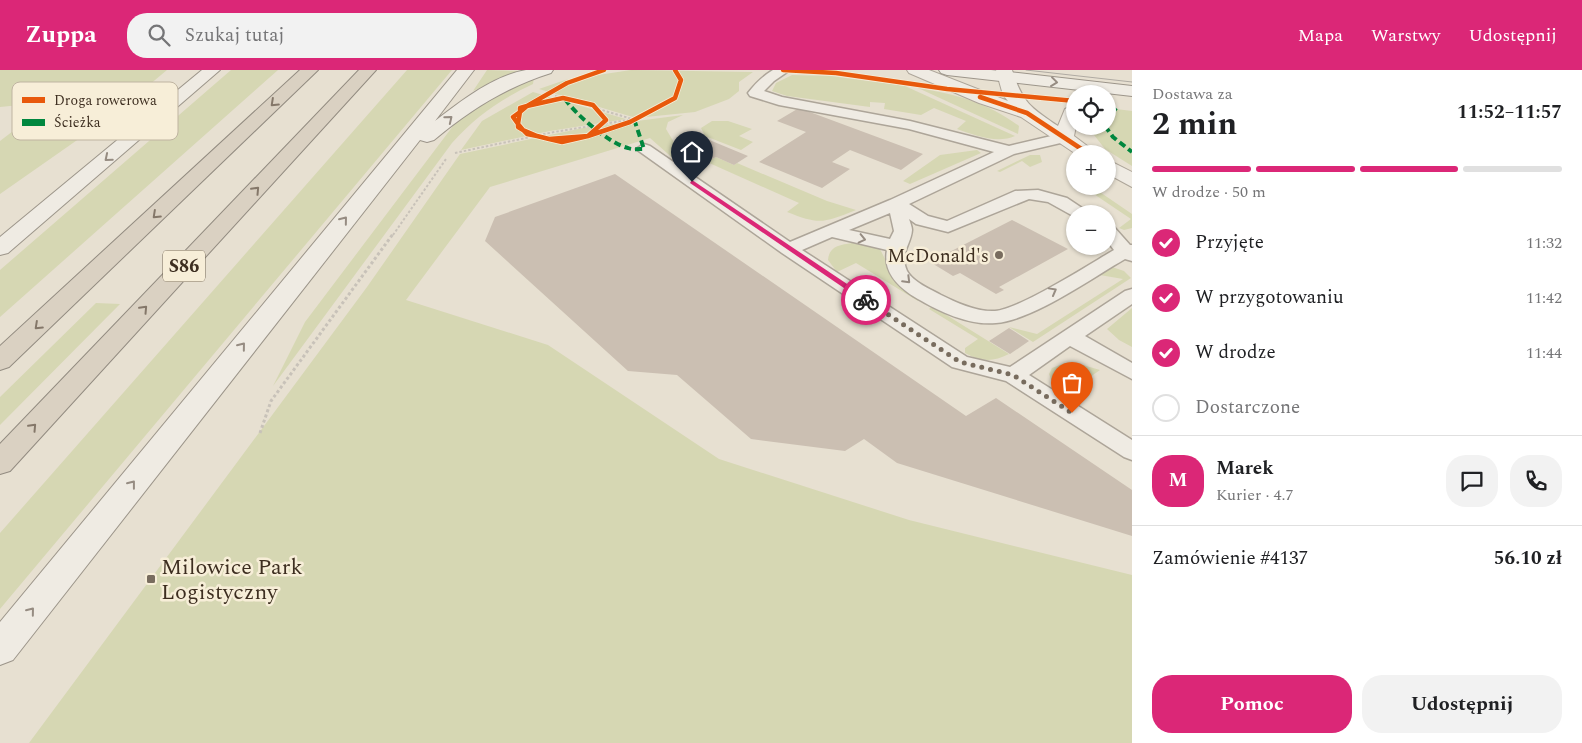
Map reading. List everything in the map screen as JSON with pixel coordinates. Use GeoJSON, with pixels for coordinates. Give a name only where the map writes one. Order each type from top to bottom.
{"type":"FeatureCollection","features":[{"type":"Feature","properties":{"kind":"highway"},"geometry":{"type":"LineString","coordinates":[[0,362],[310,70]]}},
{"type":"Feature","properties":{"kind":"highway","name":"S86"},"geometry":{"type":"LineString","coordinates":[[0,463],[368,70]]}},
{"type":"Feature","properties":{"kind":"main road"},"geometry":{"type":"LineString","coordinates":[[178,99],[212,70]]}},
{"type":"Feature","properties":{"kind":"main road"},"geometry":{"type":"LineString","coordinates":[[0,649],[466,70]]}},
{"type":"Feature","properties":{"kind":"main road"},"geometry":{"type":"LineString","coordinates":[[384,172],[473,100],[518,78],[545,70]]}},
{"type":"Feature","properties":{"kind":"main road"},"geometry":{"type":"LineString","coordinates":[[915,70],[985,99],[1027,113],[1075,145]]}},
{"type":"Feature","properties":{"kind":"main road"},"geometry":{"type":"LineString","coordinates":[[948,70],[1005,73],[1071,85]]}},
{"type":"Feature","properties":{"kind":"main road"},"geometry":{"type":"LineString","coordinates":[[1005,73],[1012,95],[1027,113]]}},
{"type":"Feature","properties":{"kind":"main road"},"geometry":{"type":"LineString","coordinates":[[1116,91],[1132,91]]}},
{"type":"Feature","properties":{"kind":"main road"},"geometry":{"type":"LineString","coordinates":[[1064,138],[1066,131]]}},
{"type":"Feature","properties":{"kind":"main road"},"geometry":{"type":"LineString","coordinates":[[0,248],[129,140]]}},
{"type":"Feature","properties":{"kind":"main road"},"geometry":{"type":"LineString","coordinates":[[1116,171],[1132,181]]}},
{"type":"Feature","properties":{"kind":"lane"},"geometry":{"type":"LineString","coordinates":[[783,70],[769,78],[755,93],[779,101],[910,125],[1009,151]]}},
{"type":"Feature","properties":{"kind":"lane"},"geometry":{"type":"LineString","coordinates":[[788,249],[896,204],[1009,151],[1064,138]]}},
{"type":"Feature","properties":{"kind":"lane"},"geometry":{"type":"LineString","coordinates":[[644,149],[788,249],[960,362],[1013,375],[1132,451]]}},
{"type":"Feature","properties":{"kind":"lane"},"geometry":{"type":"LineString","coordinates":[[896,204],[922,220],[948,228],[1021,195],[1033,193],[1053,198],[1066,205]]}},
{"type":"Feature","properties":{"kind":"lane"},"geometry":{"type":"LineString","coordinates":[[896,204],[903,232],[895,246],[894,262],[904,281],[934,301],[964,313],[997,317],[1031,303],[1130,252],[1116,239]]}},
{"type":"Feature","properties":{"kind":"lane"},"geometry":{"type":"LineString","coordinates":[[829,231],[895,246]]}},
{"type":"Feature","properties":{"kind":"lane"},"geometry":{"type":"LineString","coordinates":[[1013,375],[1132,295]]}},
{"type":"Feature","properties":{"kind":"lane"},"geometry":{"type":"LineString","coordinates":[[1070,337],[1132,372]]}},
{"type":"Feature","properties":{"kind":"path"},"geometry":{"type":"LineString","coordinates":[[449,154],[554,132],[634,119],[547,94]]}},
{"type":"Feature","properties":{"kind":"path"},"geometry":{"type":"LineString","coordinates":[[260,432],[271,401],[357,286],[455,148]]}},
{"type":"Feature","properties":{"kind":"green space"},"geometry":{"type":"Polygon","coordinates":[[[0,70],[167,70],[153,82],[12,82],[12,106],[0,107],[0,70]]]}},
{"type":"Feature","properties":{"kind":"green space"},"geometry":{"type":"Polygon","coordinates":[[[231,70],[278,70],[0,317],[0,270],[150,140],[178,140],[178,116],[231,70]]]}},
{"type":"Feature","properties":{"kind":"green space"},"geometry":{"type":"Polygon","coordinates":[[[407,70],[452,70],[0,609],[0,533],[407,70]]]}},
{"type":"Feature","properties":{"kind":"green space"},"geometry":{"type":"Polygon","coordinates":[[[487,70],[520,71],[473,91],[487,70]]]}},
{"type":"Feature","properties":{"kind":"green space"},"geometry":{"type":"Polygon","coordinates":[[[631,70],[753,72],[739,82],[739,91],[729,99],[695,112],[636,118],[539,89],[565,80],[631,70]]]}},
{"type":"Feature","properties":{"kind":"green space"},"geometry":{"type":"Polygon","coordinates":[[[792,75],[831,76],[905,86],[1015,136],[993,139],[957,129],[966,121],[934,108],[921,115],[884,109],[885,103],[870,102],[870,107],[787,96],[772,91],[776,83],[792,75]]]}},
{"type":"Feature","properties":{"kind":"green space"},"geometry":{"type":"Polygon","coordinates":[[[534,77],[533,84],[490,109],[470,124],[452,143],[273,386],[305,322],[453,126],[481,105],[534,77]]]}},
{"type":"Feature","properties":{"kind":"green space"},"geometry":{"type":"Polygon","coordinates":[[[918,88],[945,93],[983,105],[1019,126],[1018,134],[918,88]]]}},
{"type":"Feature","properties":{"kind":"green space"},"geometry":{"type":"Polygon","coordinates":[[[533,92],[626,119],[550,131],[461,150],[482,121],[533,92]]]}},
{"type":"Feature","properties":{"kind":"green space"},"geometry":{"type":"Polygon","coordinates":[[[1116,109],[1132,111],[1132,166],[1116,156],[1116,145],[1102,145],[1094,135],[1116,135],[1116,109]]]}},
{"type":"Feature","properties":{"kind":"green space"},"geometry":{"type":"Polygon","coordinates":[[[683,115],[668,122],[666,129],[678,149],[689,154],[676,161],[650,138],[490,187],[406,300],[548,345],[719,459],[909,520],[1132,575],[1132,743],[29,743],[367,287],[460,154],[583,128],[683,115]]]}},
{"type":"Feature","properties":{"kind":"green space"},"geometry":{"type":"Polygon","coordinates":[[[712,121],[728,121],[752,129],[739,136],[753,142],[741,150],[705,136],[701,128],[712,121]]]}},
{"type":"Feature","properties":{"kind":"green space"},"geometry":{"type":"Polygon","coordinates":[[[12,132],[12,140],[77,140],[0,194],[0,141],[12,132]]]}},
{"type":"Feature","properties":{"kind":"green space"},"geometry":{"type":"Polygon","coordinates":[[[977,150],[981,153],[910,184],[903,181],[940,155],[977,150]]]}},
{"type":"Feature","properties":{"kind":"green space"},"geometry":{"type":"Polygon","coordinates":[[[1030,155],[1040,155],[1042,162],[1030,167],[1022,161],[1000,172],[997,171],[1030,155]]]}},
{"type":"Feature","properties":{"kind":"green space"},"geometry":{"type":"Polygon","coordinates":[[[716,157],[734,165],[737,163],[827,201],[856,210],[822,221],[807,219],[787,212],[799,203],[707,162],[716,157]]]}},
{"type":"Feature","properties":{"kind":"green space"},"geometry":{"type":"Polygon","coordinates":[[[1095,195],[1104,195],[1132,214],[1132,228],[1124,230],[1119,228],[1131,219],[1116,209],[1116,205],[1110,205],[1095,195]]]}},
{"type":"Feature","properties":{"kind":"green space"},"geometry":{"type":"Polygon","coordinates":[[[852,243],[880,249],[893,275],[921,299],[918,301],[856,263],[837,272],[828,260],[830,252],[839,246],[852,243]]]}},
{"type":"Feature","properties":{"kind":"green space"},"geometry":{"type":"Polygon","coordinates":[[[1109,266],[1124,271],[1131,278],[1033,342],[1009,327],[1037,334],[1123,279],[1094,274],[1109,266]]]}},
{"type":"Feature","properties":{"kind":"green space"},"geometry":{"type":"Polygon","coordinates":[[[96,303],[120,304],[0,425],[0,397],[96,303]]]}},
{"type":"Feature","properties":{"kind":"green space"},"geometry":{"type":"Polygon","coordinates":[[[932,306],[1009,354],[987,360],[965,353],[965,348],[978,339],[929,309],[932,306]]]}},
{"type":"Feature","properties":{"kind":"green space"},"geometry":{"type":"Polygon","coordinates":[[[1132,308],[1132,347],[1119,340],[1107,329],[1132,308]]]}},
{"type":"Feature","properties":{"kind":"green space"},"geometry":{"type":"Polygon","coordinates":[[[1065,363],[1076,363],[1100,370],[1064,395],[1054,387],[1049,374],[1052,368],[1065,363]]]}},
{"type":"Feature","properties":{"kind":"building"},"geometry":{"type":"Polygon","coordinates":[[[799,108],[923,154],[901,170],[850,150],[832,162],[850,169],[822,188],[759,162],[806,132],[777,121],[799,108]]]}},
{"type":"Feature","properties":{"kind":"building"},"geometry":{"type":"Polygon","coordinates":[[[707,139],[748,156],[734,165],[716,157],[708,161],[686,152],[707,139]]]}},
{"type":"Feature","properties":{"kind":"building"},"geometry":{"type":"Polygon","coordinates":[[[615,174],[966,416],[996,398],[1132,490],[1132,536],[897,463],[864,439],[845,451],[751,439],[677,375],[628,371],[485,241],[495,217],[615,174]]]}},
{"type":"Feature","properties":{"kind":"building","name":"McDonald's"},"geometry":{"type":"Polygon","coordinates":[[[1012,220],[1066,248],[1066,250],[999,287],[1004,290],[996,294],[960,273],[953,276],[930,262],[1012,220]]]}},
{"type":"Feature","properties":{"kind":"building"},"geometry":{"type":"Polygon","coordinates":[[[1009,328],[1029,341],[1010,354],[989,341],[1009,328]]]}},
{"type":"Feature","properties":{"kind":"tram line"},"geometry":{"type":"LineString","coordinates":[[1026,70],[1132,82]]}},
{"type":"Feature","properties":{"kind":"marked path"},"geometry":{"type":"LineString","coordinates":[[565,99],[582,117],[618,144],[628,149],[644,149],[634,119]]}},
{"type":"Feature","properties":{"kind":"marked path"},"geometry":{"type":"LineString","coordinates":[[1112,135],[1132,152]]}},
{"type":"Feature","properties":{"kind":"cycle path"},"geometry":{"type":"LineString","coordinates":[[604,70],[556,88],[535,101],[524,109],[513,117],[527,134],[562,142],[585,138],[606,120],[593,105],[563,98],[520,108],[518,127],[521,129],[525,130],[536,136],[563,140],[579,138],[596,134],[630,122],[675,98],[681,80],[675,70]]}},
{"type":"Feature","properties":{"kind":"cycle path"},"geometry":{"type":"LineString","coordinates":[[783,70],[836,73],[947,89],[1066,100]]}},
{"type":"Feature","properties":{"kind":"cycle path"},"geometry":{"type":"LineString","coordinates":[[980,97],[1027,113],[1075,145]]}},
{"type":"Feature","properties":{"kind":"way so far"},"geometry":{"type":"LineString","coordinates":[[866,300],[960,362],[1013,375],[1072,413]]}},
{"type":"Feature","properties":{"kind":"place","name":"McDonald's"},"geometry":{"type":"Point","coordinates":[999,255]}},
{"type":"Feature","properties":{"kind":"place","name":"Milowice Park Logistyczny"},"geometry":{"type":"Point","coordinates":[151,579]}},
{"type":"Feature","properties":{"kind":"route"},"geometry":{"type":"LineString","coordinates":[[692,182],[788,249],[866,300]]}}]}
